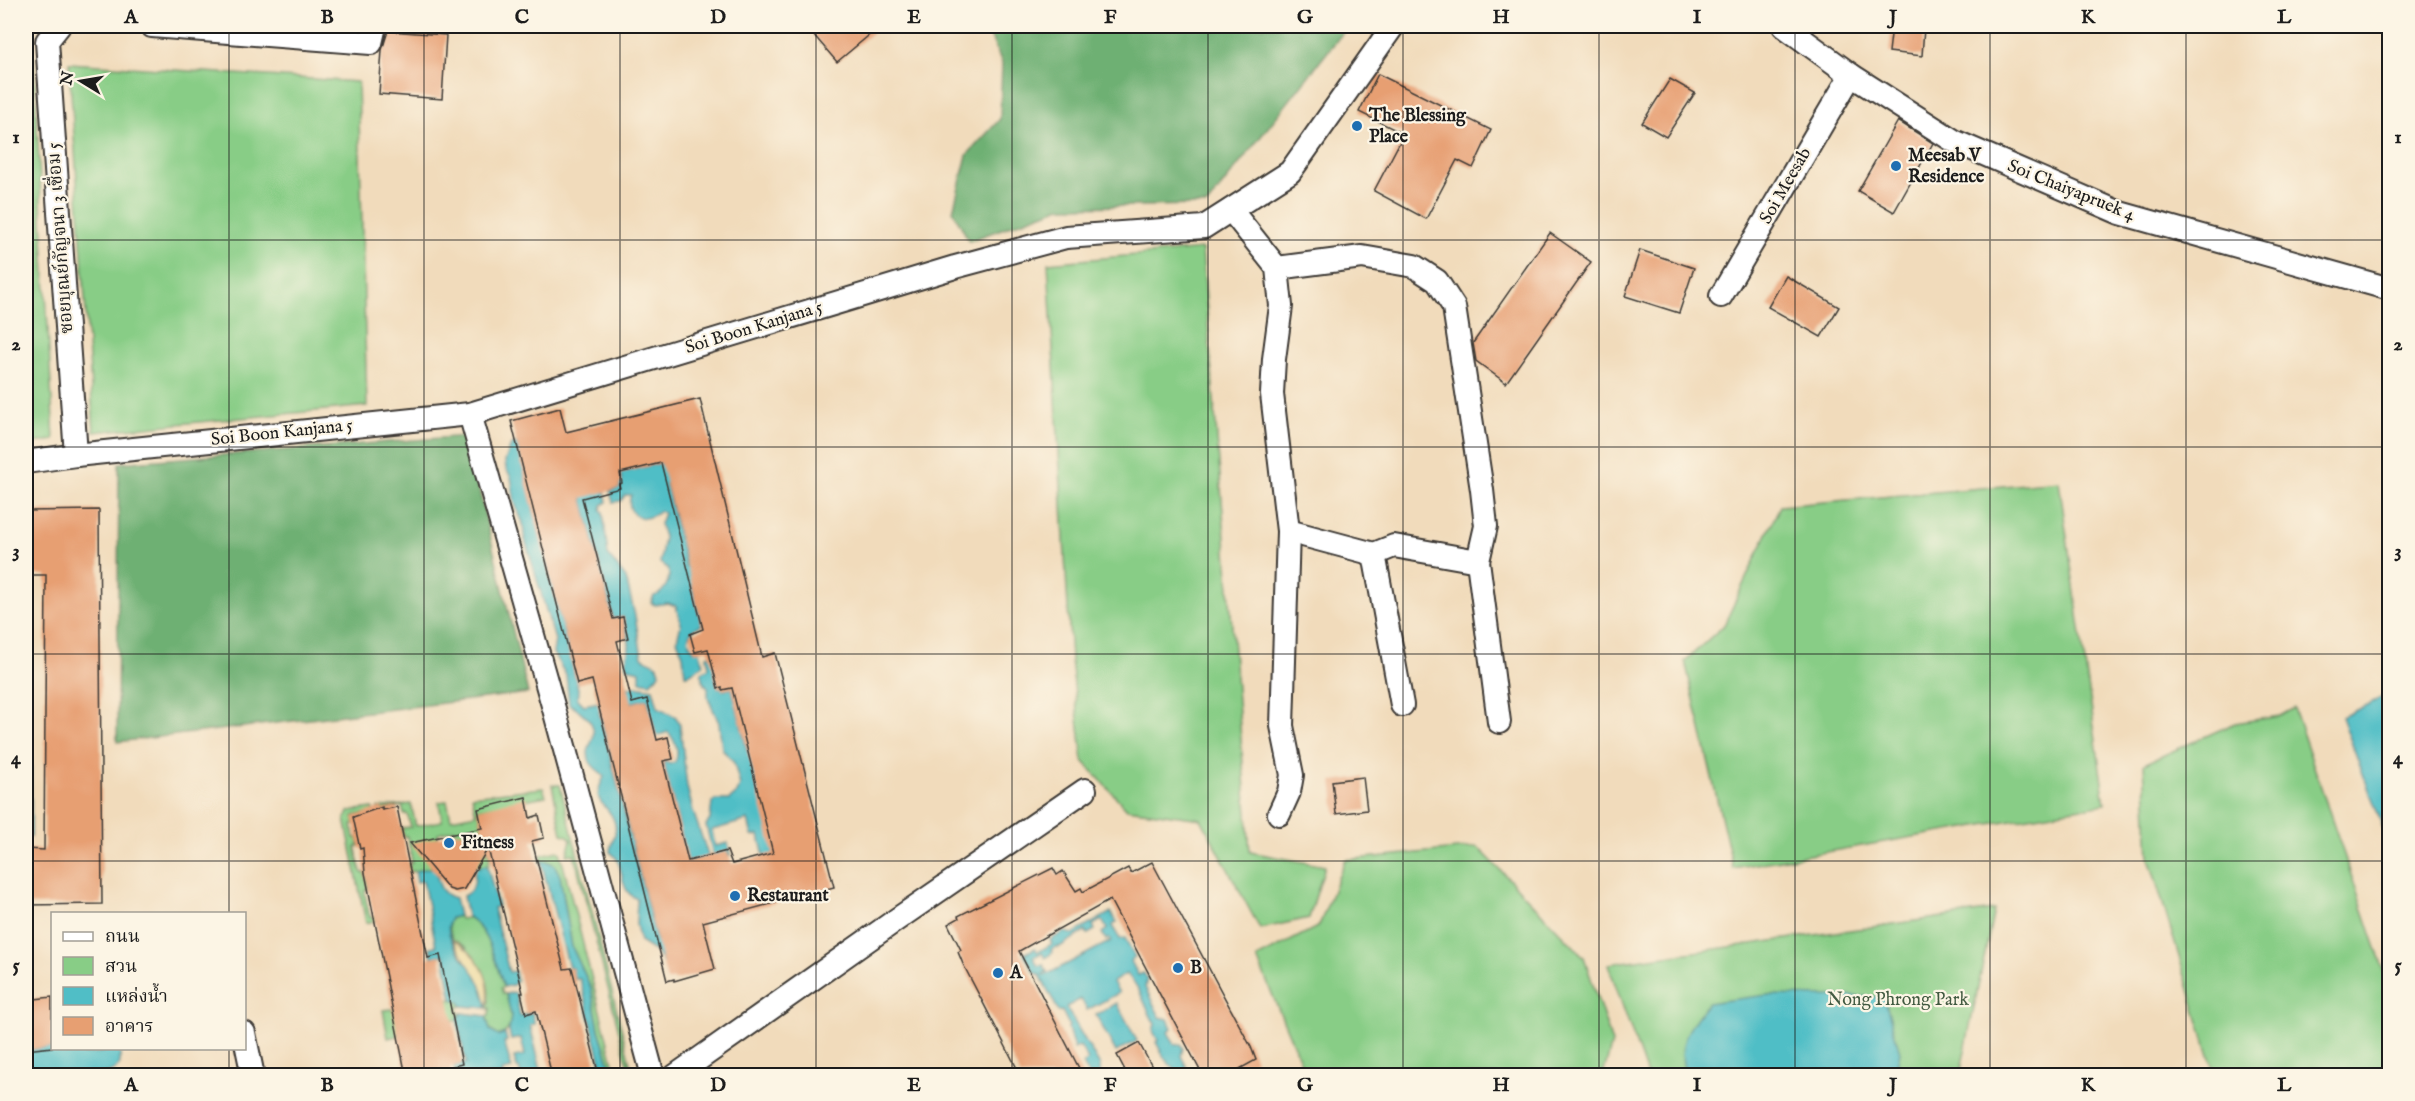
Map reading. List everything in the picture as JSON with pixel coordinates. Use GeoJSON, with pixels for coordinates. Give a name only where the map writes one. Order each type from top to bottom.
{"type":"FeatureCollection","features":[{"type":"Feature","properties":{"kind":"street","name":"ซอยบุณย์กัญจนา 3 เชื่อม 5"},"geometry":{"type":"LineString","coordinates":[[59,26],[47,41],[76,455]]}},
{"type":"Feature","properties":{"kind":"street"},"geometry":{"type":"LineString","coordinates":[[152,26],[370,43],[375,26]]}},
{"type":"Feature","properties":{"kind":"street","name":"Soi Boon Kanjana 5"},"geometry":{"type":"LineString","coordinates":[[26,462],[470,414],[966,264],[1066,237],[1204,227],[1290,171],[1393,26]]}},
{"type":"Feature","properties":{"kind":"street","name":"Soi Chaiyapruek 4"},"geometry":{"type":"LineString","coordinates":[[1784,26],[1851,75],[1954,141],[2120,213],[2390,289]]}},
{"type":"Feature","properties":{"kind":"street","name":"Soi Meesab"},"geometry":{"type":"LineString","coordinates":[[1721,296],[1851,75]]}},
{"type":"Feature","properties":{"kind":"street"},"geometry":{"type":"LineString","coordinates":[[1231,210],[1277,268],[1281,306],[1272,394],[1288,531],[1282,726],[1292,775],[1289,792],[1278,814]]}},
{"type":"Feature","properties":{"kind":"street"},"geometry":{"type":"LineString","coordinates":[[1277,268],[1362,257],[1414,266],[1437,281],[1454,307],[1462,348],[1486,526],[1478,561],[1499,722]]}},
{"type":"Feature","properties":{"kind":"street"},"geometry":{"type":"LineString","coordinates":[[470,414],[554,708],[653,1076]]}},
{"type":"Feature","properties":{"kind":"street"},"geometry":{"type":"LineString","coordinates":[[1288,531],[1374,554],[1394,546],[1478,561]]}},
{"type":"Feature","properties":{"kind":"street"},"geometry":{"type":"LineString","coordinates":[[1374,554],[1402,705]]}},
{"type":"Feature","properties":{"kind":"street"},"geometry":{"type":"LineString","coordinates":[[675,1076],[1085,790]]}},
{"type":"Feature","properties":{"kind":"street"},"geometry":{"type":"LineString","coordinates":[[246,1043],[253,1076]]}},
{"type":"Feature","properties":{"kind":"green space"},"geometry":{"type":"Polygon","coordinates":[[[26,26],[37,26],[32,33],[54,440],[26,444],[26,26]]]}},
{"type":"Feature","properties":{"kind":"green space"},"geometry":{"type":"Polygon","coordinates":[[[986,26],[1348,26],[1207,205],[1061,207],[969,241],[953,211],[967,155],[1000,119],[1002,63],[986,26]]]}},
{"type":"Feature","properties":{"kind":"green space"},"geometry":{"type":"Polygon","coordinates":[[[69,63],[358,82],[367,406],[94,432],[69,63]]]}},
{"type":"Feature","properties":{"kind":"green space"},"geometry":{"type":"Polygon","coordinates":[[[1202,249],[1250,852],[1325,866],[1309,918],[1260,929],[1201,819],[1127,809],[1083,761],[1071,660],[1048,263],[1202,249]]]}},
{"type":"Feature","properties":{"kind":"green space"},"geometry":{"type":"Polygon","coordinates":[[[466,436],[528,693],[117,742],[119,463],[466,436]]]}},
{"type":"Feature","properties":{"kind":"green space"},"geometry":{"type":"Polygon","coordinates":[[[2059,481],[2105,804],[1733,868],[1685,661],[1724,625],[1780,506],[2059,481]]]}},
{"type":"Feature","properties":{"kind":"green space"},"geometry":{"type":"Polygon","coordinates":[[[2294,708],[2389,986],[2389,1075],[2215,1075],[2149,858],[2144,764],[2235,723],[2280,716],[2294,708]]]}},
{"type":"Feature","properties":{"kind":"green space"},"geometry":{"type":"Polygon","coordinates":[[[552,785],[560,785],[633,1075],[630,1075],[574,854],[567,855],[571,840],[562,834],[552,785]]]}},
{"type":"Feature","properties":{"kind":"green space"},"geometry":{"type":"Polygon","coordinates":[[[543,788],[546,796],[478,809],[490,860],[489,865],[474,868],[455,829],[438,833],[435,867],[410,872],[411,853],[407,836],[403,837],[402,828],[411,827],[407,814],[404,814],[402,806],[382,810],[377,808],[411,804],[416,826],[442,821],[439,802],[447,801],[451,819],[476,814],[472,796],[543,788]]]}},
{"type":"Feature","properties":{"kind":"green space"},"geometry":{"type":"Polygon","coordinates":[[[373,808],[372,812],[353,816],[355,824],[352,825],[354,838],[358,838],[359,846],[356,847],[359,863],[362,873],[365,873],[368,889],[365,890],[370,917],[374,917],[374,921],[366,923],[345,819],[350,811],[373,808]]]}},
{"type":"Feature","properties":{"kind":"green space"},"geometry":{"type":"Polygon","coordinates":[[[1478,847],[1584,957],[1612,1043],[1603,1075],[1306,1075],[1257,958],[1319,926],[1345,860],[1478,847]]]}},
{"type":"Feature","properties":{"kind":"green space"},"geometry":{"type":"Polygon","coordinates":[[[560,852],[616,1075],[613,1075],[599,1030],[591,988],[572,947],[563,892],[548,861],[541,861],[541,855],[560,852]]]}},
{"type":"Feature","properties":{"kind":"green space","name":"Nong Phrong Park"},"geometry":{"type":"Polygon","coordinates":[[[1994,910],[1960,1075],[1647,1075],[1608,964],[1994,910]]]}},
{"type":"Feature","properties":{"kind":"green space"},"geometry":{"type":"Polygon","coordinates":[[[459,916],[460,919],[467,918],[467,916],[481,929],[491,948],[504,987],[501,988],[503,994],[506,994],[511,1018],[508,1029],[498,1036],[489,1029],[486,1016],[489,1016],[490,1008],[487,1008],[489,1001],[466,947],[452,939],[448,923],[451,918],[459,916]]]}},
{"type":"Feature","properties":{"kind":"green space"},"geometry":{"type":"Polygon","coordinates":[[[452,999],[460,1002],[462,1006],[458,1007],[458,1013],[462,1013],[457,1020],[397,1032],[398,1036],[388,1038],[383,1010],[392,1009],[393,1011],[452,999]]]}},
{"type":"Feature","properties":{"kind":"sand"},"geometry":{"type":"Polygon","coordinates":[[[452,939],[469,951],[486,977],[489,997],[487,1008],[480,985],[452,939]]]}},
{"type":"Feature","properties":{"kind":"water"},"geometry":{"type":"Polygon","coordinates":[[[517,443],[577,684],[579,694],[577,698],[584,705],[605,701],[619,706],[599,712],[657,942],[678,937],[663,963],[656,952],[640,942],[636,924],[637,899],[626,889],[618,863],[610,852],[616,828],[609,811],[599,799],[598,794],[604,777],[591,764],[588,756],[594,735],[593,729],[584,714],[569,704],[566,675],[553,653],[555,640],[524,536],[523,523],[515,504],[511,477],[506,469],[505,461],[511,445],[517,443]]]}},
{"type":"Feature","properties":{"kind":"water"},"geometry":{"type":"Polygon","coordinates":[[[681,458],[666,484],[686,566],[708,561],[692,586],[702,625],[694,629],[689,636],[691,647],[695,651],[699,650],[704,665],[687,675],[685,675],[683,655],[677,640],[681,624],[676,606],[668,603],[655,605],[651,603],[654,596],[663,590],[669,578],[667,569],[660,563],[664,537],[660,524],[664,513],[660,511],[647,518],[636,516],[630,508],[631,495],[625,495],[621,501],[613,502],[610,491],[620,488],[619,484],[622,482],[620,473],[681,458]]]}},
{"type":"Feature","properties":{"kind":"water"},"geometry":{"type":"Polygon","coordinates":[[[577,476],[605,492],[607,502],[602,505],[601,510],[608,555],[626,578],[642,657],[656,664],[660,673],[650,683],[640,681],[640,671],[627,666],[629,643],[627,632],[623,617],[613,619],[577,476]]]}},
{"type":"Feature","properties":{"kind":"water"},"geometry":{"type":"Polygon","coordinates":[[[743,646],[718,670],[714,671],[718,688],[722,687],[723,690],[732,688],[747,750],[769,745],[774,854],[764,857],[759,835],[752,836],[748,820],[712,830],[715,846],[728,843],[730,855],[713,855],[706,825],[710,820],[712,802],[729,800],[737,793],[740,785],[734,763],[722,749],[719,723],[708,698],[708,687],[702,681],[702,672],[709,668],[707,656],[743,646]]]}},
{"type":"Feature","properties":{"kind":"water"},"geometry":{"type":"Polygon","coordinates":[[[635,686],[653,689],[658,707],[676,717],[680,725],[687,787],[724,916],[706,919],[696,895],[663,761],[670,764],[675,762],[676,746],[668,732],[656,736],[647,699],[625,704],[621,690],[635,686]]]}},
{"type":"Feature","properties":{"kind":"water"},"geometry":{"type":"Polygon","coordinates":[[[2389,694],[2389,844],[2342,717],[2389,694]]]}},
{"type":"Feature","properties":{"kind":"water"},"geometry":{"type":"Polygon","coordinates":[[[26,731],[31,731],[31,836],[26,836],[26,731]]]}},
{"type":"Feature","properties":{"kind":"water"},"geometry":{"type":"Polygon","coordinates":[[[541,861],[554,865],[560,876],[572,947],[591,988],[599,1030],[613,1075],[604,1075],[580,979],[574,979],[572,968],[569,968],[541,861]]]}},
{"type":"Feature","properties":{"kind":"water"},"geometry":{"type":"Polygon","coordinates":[[[487,865],[498,906],[493,908],[509,972],[515,971],[517,981],[513,985],[504,987],[486,938],[475,922],[467,916],[463,896],[474,885],[474,868],[487,865]]]}},
{"type":"Feature","properties":{"kind":"water"},"geometry":{"type":"Polygon","coordinates":[[[435,867],[442,890],[455,898],[459,916],[451,918],[449,933],[456,948],[478,980],[487,1008],[462,1006],[460,1002],[452,999],[444,955],[432,957],[430,947],[436,946],[423,881],[417,882],[415,871],[435,867]]]}},
{"type":"Feature","properties":{"kind":"water"},"geometry":{"type":"Polygon","coordinates":[[[1111,912],[1117,922],[1112,926],[1120,939],[1125,938],[1135,957],[1131,961],[1138,975],[1144,973],[1147,979],[1145,987],[1160,1017],[1168,1019],[1172,1028],[1168,1032],[1175,1045],[1181,1044],[1183,1048],[1181,1056],[1191,1075],[1180,1075],[1165,1059],[1156,1042],[1158,1041],[1153,1031],[1155,1024],[1139,990],[1126,974],[1113,982],[1119,993],[1087,1010],[1081,999],[1066,1007],[1100,1066],[1101,1075],[1089,1075],[1083,1064],[1088,1060],[1080,1046],[1074,1049],[1069,1025],[1062,1011],[1059,1012],[1040,975],[1034,972],[1024,954],[1035,948],[1038,952],[1052,944],[1050,940],[1064,932],[1073,934],[1111,912]],[[1102,920],[1093,925],[1095,930],[1088,934],[1085,931],[1058,948],[1057,946],[1045,958],[1042,953],[1033,957],[1038,966],[1043,964],[1047,972],[1043,974],[1044,976],[1111,941],[1109,938],[1106,940],[1102,933],[1107,929],[1102,920]]]}},
{"type":"Feature","properties":{"kind":"water"},"geometry":{"type":"Polygon","coordinates":[[[514,992],[520,1016],[532,1013],[535,1024],[530,1025],[542,1075],[521,1075],[517,1068],[514,1057],[525,1055],[521,1038],[511,1040],[509,1031],[511,1015],[506,994],[514,992]]]}},
{"type":"Feature","properties":{"kind":"water"},"geometry":{"type":"Polygon","coordinates":[[[1767,995],[1884,997],[1900,1052],[1895,1075],[1686,1075],[1682,1054],[1683,1045],[1690,1028],[1708,1003],[1767,995]]]}},
{"type":"Feature","properties":{"kind":"water"},"geometry":{"type":"Polygon","coordinates":[[[1117,1003],[1137,1041],[1116,1052],[1096,1015],[1117,1003]]]}},
{"type":"Feature","properties":{"kind":"water"},"geometry":{"type":"Polygon","coordinates":[[[462,1013],[486,1016],[490,1030],[498,1036],[505,1033],[507,1041],[504,1042],[512,1069],[502,1071],[503,1075],[456,1075],[454,1066],[466,1063],[457,1020],[462,1013]]]}},
{"type":"Feature","properties":{"kind":"water"},"geometry":{"type":"Polygon","coordinates":[[[51,1047],[51,1050],[82,1050],[83,1054],[102,1052],[102,1050],[119,1050],[120,1063],[110,1072],[100,1075],[74,1077],[26,1075],[26,1050],[51,1047]]]}},
{"type":"Feature","properties":{"kind":"building"},"geometry":{"type":"Polygon","coordinates":[[[806,26],[880,26],[837,62],[806,26]]]}},
{"type":"Feature","properties":{"kind":"building"},"geometry":{"type":"Polygon","coordinates":[[[1892,26],[1924,28],[1922,56],[1889,52],[1892,26]]]}},
{"type":"Feature","properties":{"kind":"building"},"geometry":{"type":"Polygon","coordinates":[[[388,31],[446,35],[442,99],[379,94],[382,50],[388,31]]]}},
{"type":"Feature","properties":{"kind":"building"},"geometry":{"type":"Polygon","coordinates":[[[1378,74],[1491,130],[1473,168],[1457,160],[1426,219],[1374,191],[1404,134],[1359,112],[1378,74]]]}},
{"type":"Feature","properties":{"kind":"building"},"geometry":{"type":"Polygon","coordinates":[[[1670,79],[1695,93],[1666,137],[1642,123],[1670,79]]]}},
{"type":"Feature","properties":{"kind":"building","name":"Meesab V Residence"},"geometry":{"type":"Polygon","coordinates":[[[1898,121],[1933,143],[1894,212],[1858,191],[1898,121]]]}},
{"type":"Feature","properties":{"kind":"building"},"geometry":{"type":"Polygon","coordinates":[[[1550,233],[1591,262],[1506,383],[1476,361],[1473,343],[1550,233]]]}},
{"type":"Feature","properties":{"kind":"building"},"geometry":{"type":"Polygon","coordinates":[[[1640,250],[1694,268],[1679,313],[1625,296],[1640,250]]]}},
{"type":"Feature","properties":{"kind":"building"},"geometry":{"type":"Polygon","coordinates":[[[1786,276],[1839,307],[1821,337],[1768,307],[1786,276]]]}},
{"type":"Feature","properties":{"kind":"building"},"geometry":{"type":"Polygon","coordinates":[[[700,399],[762,657],[775,653],[834,887],[703,922],[715,969],[674,981],[674,979],[667,981],[592,680],[577,684],[511,421],[560,408],[566,432],[700,399]],[[661,463],[620,473],[622,483],[619,484],[620,488],[582,498],[613,619],[623,617],[628,638],[617,641],[632,703],[647,699],[657,740],[668,737],[673,759],[663,761],[688,861],[727,851],[732,864],[773,853],[732,688],[722,690],[722,687],[718,688],[708,649],[695,652],[690,634],[703,629],[661,463]]]}},
{"type":"Feature","properties":{"kind":"building"},"geometry":{"type":"Polygon","coordinates":[[[99,510],[102,904],[26,905],[26,849],[44,850],[46,575],[26,575],[26,511],[99,510]]]}},
{"type":"Feature","properties":{"kind":"building"},"geometry":{"type":"Polygon","coordinates":[[[1363,777],[1367,810],[1336,814],[1332,781],[1363,777]]]}},
{"type":"Feature","properties":{"kind":"building"},"geometry":{"type":"Polygon","coordinates":[[[526,797],[530,818],[539,815],[544,838],[532,841],[564,969],[572,968],[599,1076],[552,1076],[536,1011],[526,1014],[488,848],[464,889],[455,891],[449,889],[410,843],[482,828],[478,809],[526,797]]]}},
{"type":"Feature","properties":{"kind":"building"},"geometry":{"type":"Polygon","coordinates":[[[382,807],[382,810],[397,807],[428,958],[440,955],[462,1064],[450,1067],[452,1076],[406,1076],[365,873],[363,848],[360,849],[353,817],[382,807]]]}},
{"type":"Feature","properties":{"kind":"building"},"geometry":{"type":"Polygon","coordinates":[[[1152,862],[1256,1060],[1227,1076],[1203,1076],[1110,900],[1019,951],[1083,1076],[1021,1076],[963,964],[958,952],[961,950],[948,924],[959,918],[958,916],[1053,868],[1057,875],[1063,871],[1076,891],[1081,888],[1083,892],[1128,868],[1131,873],[1152,862]]]}},
{"type":"Feature","properties":{"kind":"building"},"geometry":{"type":"Polygon","coordinates":[[[51,997],[51,1047],[26,1050],[26,1000],[51,997]]]}},
{"type":"Feature","properties":{"kind":"building"},"geometry":{"type":"Polygon","coordinates":[[[1139,1043],[1157,1076],[1128,1076],[1117,1055],[1139,1043]]]}},
{"type":"Feature","properties":{"kind":"place","name":"The Blessing Place"},"geometry":{"type":"Point","coordinates":[1357,126]}},
{"type":"Feature","properties":{"kind":"place","name":"Meesab V Residence"},"geometry":{"type":"Point","coordinates":[1896,166]}},
{"type":"Feature","properties":{"kind":"place","name":"Fitness"},"geometry":{"type":"Point","coordinates":[449,843]}},
{"type":"Feature","properties":{"kind":"place","name":"Restaurant"},"geometry":{"type":"Point","coordinates":[735,896]}},
{"type":"Feature","properties":{"kind":"place","name":"B"},"geometry":{"type":"Point","coordinates":[1178,968]}},
{"type":"Feature","properties":{"kind":"place","name":"A"},"geometry":{"type":"Point","coordinates":[998,973]}}]}
